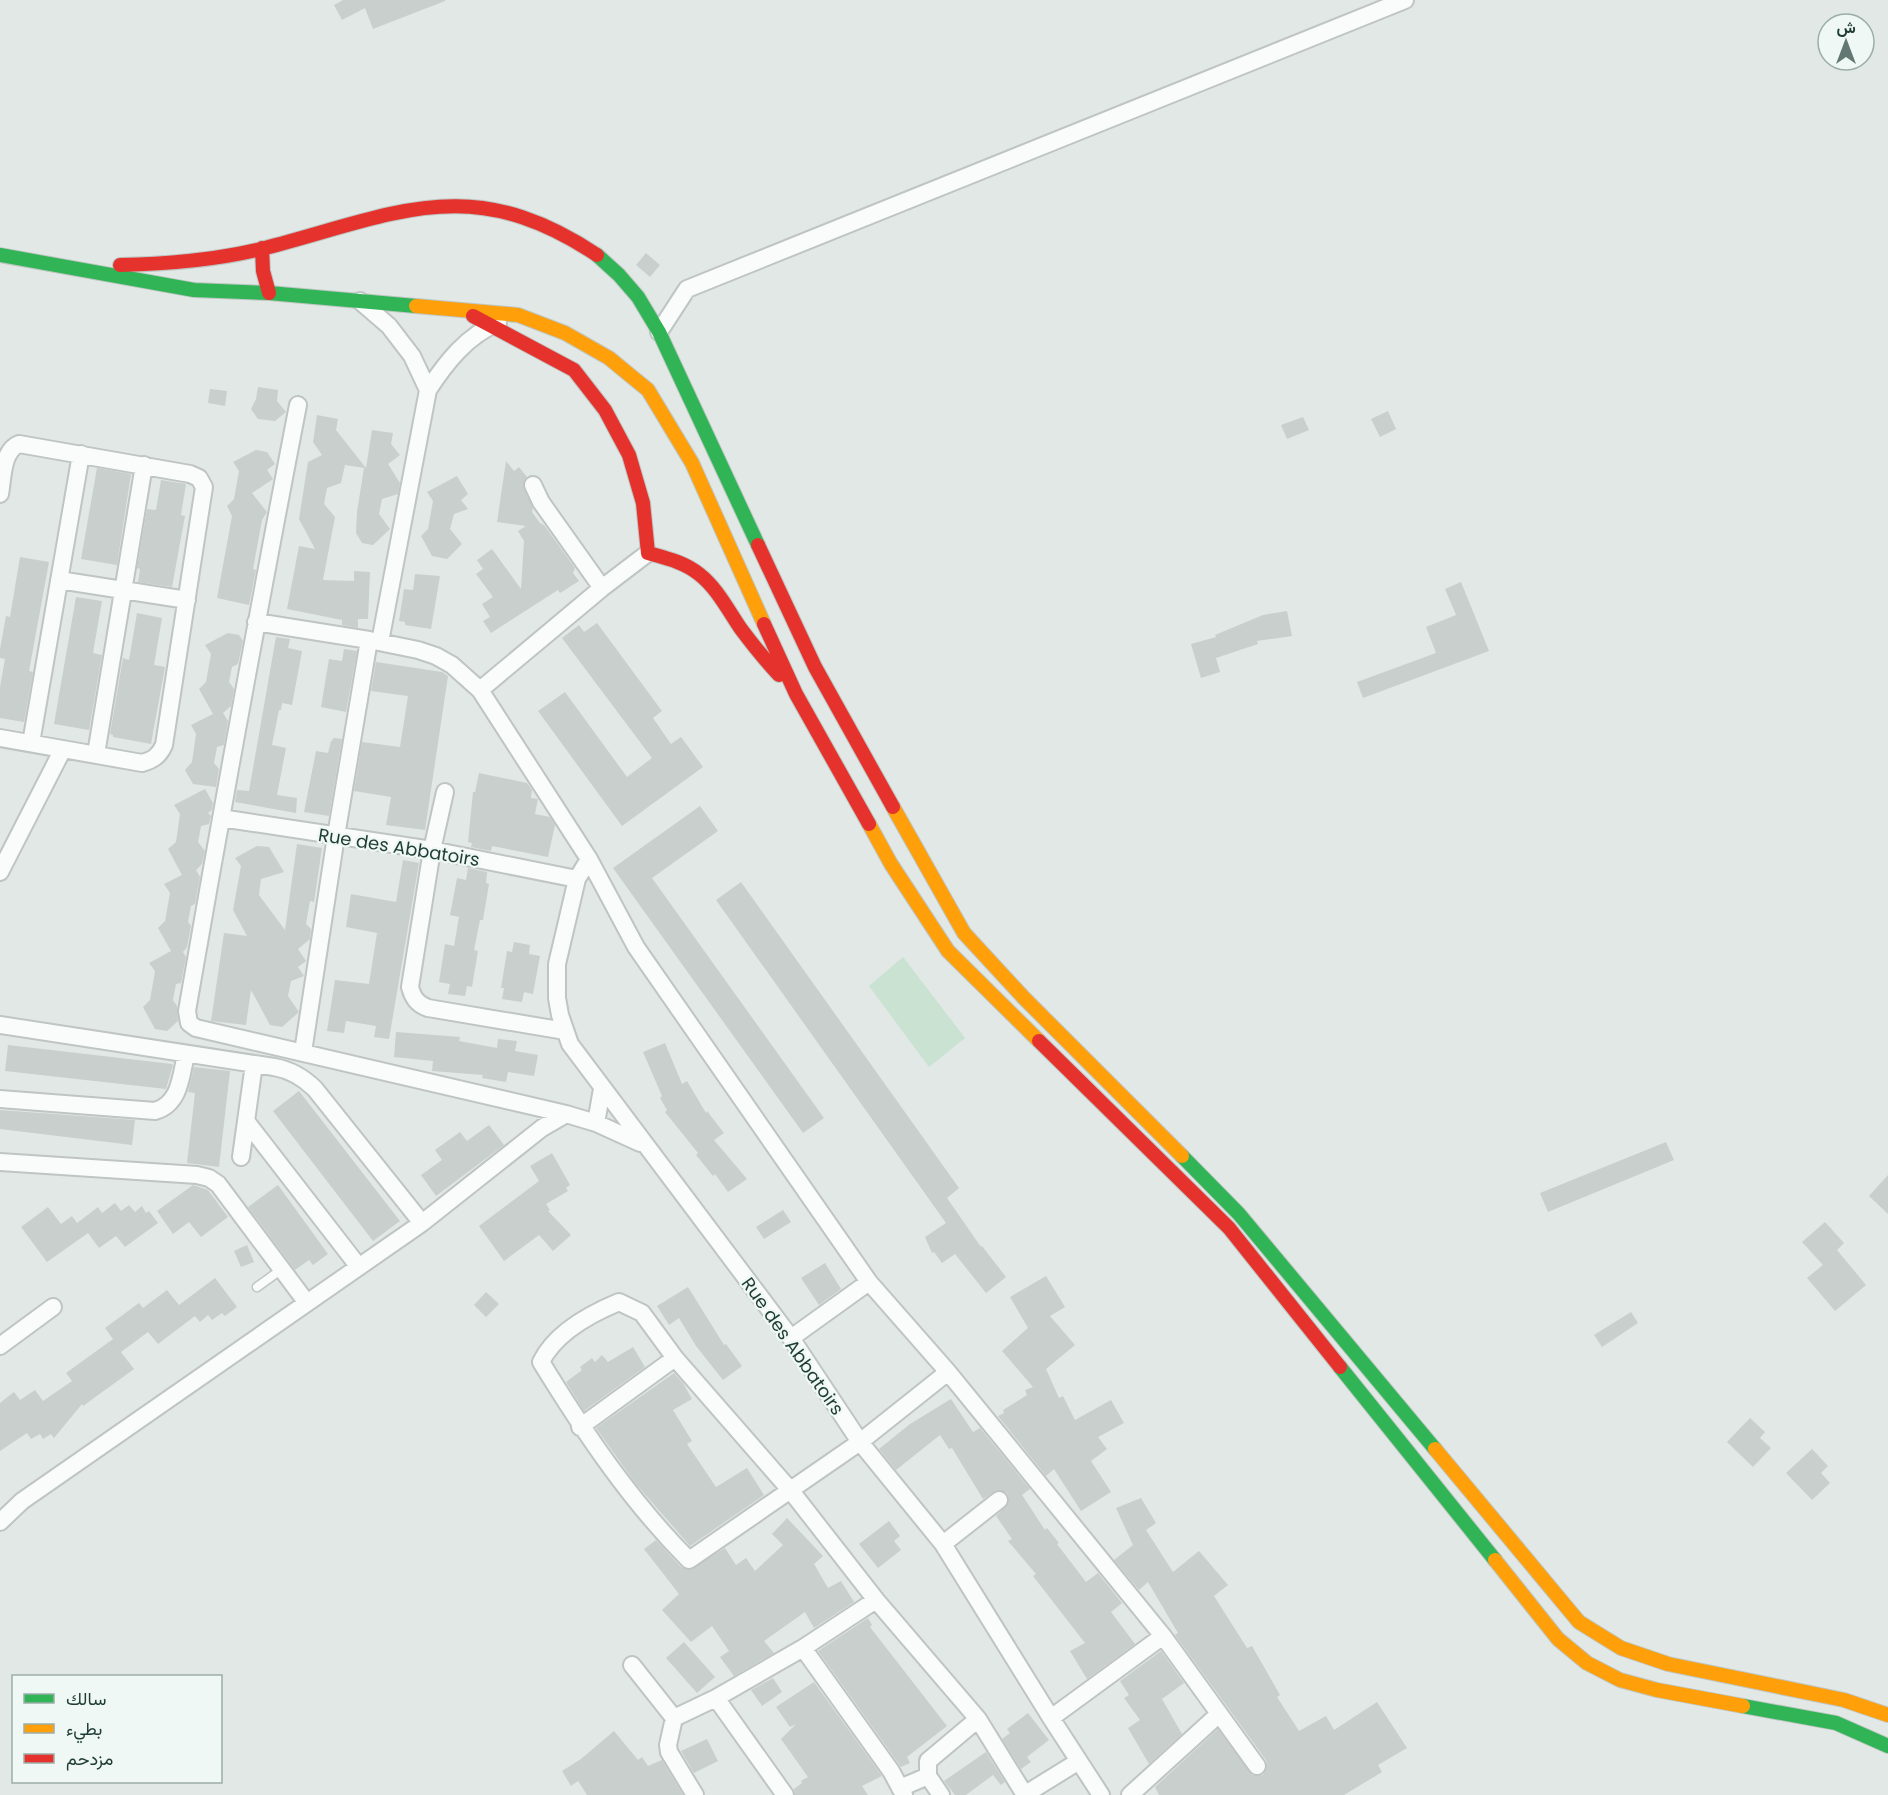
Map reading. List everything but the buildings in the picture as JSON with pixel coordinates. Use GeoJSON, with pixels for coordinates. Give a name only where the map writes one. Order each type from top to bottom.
{"type":"FeatureCollection","features":[{"type":"Feature","properties":{"kind":"street"},"geometry":{"type":"LineString","coordinates":[[659,332],[687,289],[1405,0]]}},
{"type":"Feature","properties":{"kind":"street"},"geometry":{"type":"LineString","coordinates":[[60,265],[162,265],[262,248],[372,217],[428,206],[484,207],[531,219],[575,241],[609,266],[638,296],[659,332],[815,667],[964,933],[1024,998],[1239,1214],[1579,1622],[1621,1648],[1668,1664],[1844,1700],[1888,1715]]}},
{"type":"Feature","properties":{"kind":"street"},"geometry":{"type":"LineString","coordinates":[[262,248],[263,271],[269,293]]}},
{"type":"Feature","properties":{"kind":"street"},"geometry":{"type":"LineString","coordinates":[[0,255],[194,290],[269,293],[518,315],[565,333],[609,358],[648,390],[692,464],[796,694],[891,864],[948,951],[1229,1228],[1558,1639],[1587,1663],[1620,1680],[1657,1690],[1836,1723],[1888,1746]]}},
{"type":"Feature","properties":{"kind":"street"},"geometry":{"type":"LineString","coordinates":[[360,301],[389,326],[412,356],[428,390]]}},
{"type":"Feature","properties":{"kind":"street"},"geometry":{"type":"LineString","coordinates":[[463,310],[573,370],[605,410],[629,455],[643,503],[648,553]]}},
{"type":"Feature","properties":{"kind":"street"},"geometry":{"type":"LineString","coordinates":[[303,1052],[336,836],[428,390],[444,366],[466,344],[491,326],[518,315]]}},
{"type":"Feature","properties":{"kind":"street"},"geometry":{"type":"LineString","coordinates":[[298,405],[221,818],[187,1017],[189,1023],[196,1028],[566,1114],[596,1123],[644,1144]]}},
{"type":"Feature","properties":{"kind":"street"},"geometry":{"type":"LineString","coordinates":[[0,494],[8,454],[14,446],[24,444],[195,475],[204,486],[164,745],[161,752],[142,763],[0,738]]}},
{"type":"Feature","properties":{"kind":"street"},"geometry":{"type":"LineString","coordinates":[[31,743],[81,454]]}},
{"type":"Feature","properties":{"kind":"street"},"geometry":{"type":"LineString","coordinates":[[96,754],[144,465]]}},
{"type":"Feature","properties":{"kind":"street"},"geometry":{"type":"LineString","coordinates":[[533,485],[542,502],[603,588]]}},
{"type":"Feature","properties":{"kind":"street"},"geometry":{"type":"LineString","coordinates":[[480,690],[648,553],[667,556],[701,575],[714,589],[753,646],[796,694]]}},
{"type":"Feature","properties":{"kind":"street"},"geometry":{"type":"LineString","coordinates":[[59,580],[187,600]]}},
{"type":"Feature","properties":{"kind":"street"},"geometry":{"type":"LineString","coordinates":[[256,622],[418,650],[436,656],[467,676],[480,690],[589,859],[636,947],[869,1282],[948,1372],[1163,1635],[1257,1766]]}},
{"type":"Feature","properties":{"kind":"street"},"geometry":{"type":"LineString","coordinates":[[0,872],[63,749]]}},
{"type":"Feature","properties":{"kind":"street"},"geometry":{"type":"LineString","coordinates":[[445,792],[432,850],[410,987],[415,1000],[428,1008],[565,1031]]}},
{"type":"Feature","properties":{"kind":"street","name":"Rue des Abbatoirs"},"geometry":{"type":"LineString","coordinates":[[221,818],[432,850],[577,879]]}},
{"type":"Feature","properties":{"kind":"street","name":"Rue des Abbatoirs"},"geometry":{"type":"LineString","coordinates":[[589,859],[577,879],[557,964],[557,998],[565,1031],[578,1056],[791,1338],[860,1442],[943,1544],[1101,1795]]}},
{"type":"Feature","properties":{"kind":"street"},"geometry":{"type":"LineString","coordinates":[[0,1025],[283,1069],[308,1082],[422,1223]]}},
{"type":"Feature","properties":{"kind":"street"},"geometry":{"type":"LineString","coordinates":[[0,1099],[155,1111],[162,1109],[173,1100],[186,1054]]}},
{"type":"Feature","properties":{"kind":"street"},"geometry":{"type":"LineString","coordinates":[[241,1157],[254,1064]]}},
{"type":"Feature","properties":{"kind":"street"},"geometry":{"type":"LineString","coordinates":[[596,1123],[603,1089]]}},
{"type":"Feature","properties":{"kind":"street"},"geometry":{"type":"LineString","coordinates":[[0,1522],[22,1501],[422,1223],[542,1128],[566,1114]]}},
{"type":"Feature","properties":{"kind":"street"},"geometry":{"type":"LineString","coordinates":[[246,1121],[359,1267]]}},
{"type":"Feature","properties":{"kind":"street"},"geometry":{"type":"LineString","coordinates":[[0,1162],[197,1175],[209,1178],[218,1184],[307,1303]]}},
{"type":"Feature","properties":{"kind":"street"},"geometry":{"type":"LineString","coordinates":[[791,1338],[869,1282]]}},
{"type":"Feature","properties":{"kind":"street"},"geometry":{"type":"LineString","coordinates":[[948,1372],[860,1442],[791,1491],[689,1560],[663,1535],[580,1427],[541,1362],[548,1347],[593,1313],[619,1302],[642,1313],[675,1358],[791,1491],[876,1600],[978,1719],[1021,1794],[1079,1761]]}},
{"type":"Feature","properties":{"kind":"street"},"geometry":{"type":"LineString","coordinates":[[0,1346],[53,1307]]}},
{"type":"Feature","properties":{"kind":"street"},"geometry":{"type":"LineString","coordinates":[[580,1427],[675,1358]]}},
{"type":"Feature","properties":{"kind":"street"},"geometry":{"type":"LineString","coordinates":[[943,1544],[999,1500]]}},
{"type":"Feature","properties":{"kind":"street"},"geometry":{"type":"LineString","coordinates":[[674,1718],[716,1698],[802,1648],[876,1600]]}},
{"type":"Feature","properties":{"kind":"street"},"geometry":{"type":"LineString","coordinates":[[1051,1718],[1163,1635]]}},
{"type":"Feature","properties":{"kind":"street"},"geometry":{"type":"LineString","coordinates":[[802,1648],[891,1771],[902,1792],[928,1776]]}},
{"type":"Feature","properties":{"kind":"street"},"geometry":{"type":"LineString","coordinates":[[632,1665],[674,1718]]}},
{"type":"Feature","properties":{"kind":"street"},"geometry":{"type":"LineString","coordinates":[[716,1698],[785,1795]]}},
{"type":"Feature","properties":{"kind":"street"},"geometry":{"type":"LineString","coordinates":[[1130,1795],[1219,1714]]}},
{"type":"Feature","properties":{"kind":"street"},"geometry":{"type":"LineString","coordinates":[[674,1718],[668,1745],[669,1752],[695,1795]]}},
{"type":"Feature","properties":{"kind":"street"},"geometry":{"type":"LineString","coordinates":[[941,1795],[928,1776],[928,1761],[978,1719]]}},
{"type":"Feature","properties":{"kind":"lane"},"geometry":{"type":"LineString","coordinates":[[257,1287],[282,1269]]}},
{"type":"Feature","properties":{"kind":"green space"},"geometry":{"type":"Polygon","coordinates":[[[903,957],[965,1038],[929,1067],[869,986],[903,957]]]}},
{"type":"Feature","properties":{"kind":"traffic: fast"},"geometry":{"type":"LineString","coordinates":[[0,255],[194,290],[269,293],[416,306]]}},
{"type":"Feature","properties":{"kind":"traffic: fast"},"geometry":{"type":"LineString","coordinates":[[597,255],[638,297],[659,332],[758,545]]}},
{"type":"Feature","properties":{"kind":"traffic: fast"},"geometry":{"type":"LineString","coordinates":[[1182,1156],[1239,1214],[1435,1449]]}},
{"type":"Feature","properties":{"kind":"traffic: fast"},"geometry":{"type":"LineString","coordinates":[[1340,1367],[1495,1560]]}},
{"type":"Feature","properties":{"kind":"traffic: fast"},"geometry":{"type":"LineString","coordinates":[[1743,1706],[1836,1723],[1888,1746]]}},
{"type":"Feature","properties":{"kind":"traffic: slow"},"geometry":{"type":"LineString","coordinates":[[416,306],[518,315],[565,333],[609,358],[648,390],[692,463],[764,624]]}},
{"type":"Feature","properties":{"kind":"traffic: slow"},"geometry":{"type":"LineString","coordinates":[[893,807],[964,933],[1024,998],[1182,1156]]}},
{"type":"Feature","properties":{"kind":"traffic: slow"},"geometry":{"type":"LineString","coordinates":[[869,824],[891,864],[948,951],[1039,1041]]}},
{"type":"Feature","properties":{"kind":"traffic: slow"},"geometry":{"type":"LineString","coordinates":[[1435,1449],[1579,1622],[1621,1648],[1668,1664],[1844,1700],[1888,1715]]}},
{"type":"Feature","properties":{"kind":"traffic: slow"},"geometry":{"type":"LineString","coordinates":[[1495,1560],[1558,1639],[1587,1663],[1620,1680],[1657,1690],[1743,1706]]}},
{"type":"Feature","properties":{"kind":"traffic: jam"},"geometry":{"type":"LineString","coordinates":[[120,265],[229,256],[394,213],[433,207],[471,207],[510,214],[552,229],[597,255]]}},
{"type":"Feature","properties":{"kind":"traffic: jam"},"geometry":{"type":"LineString","coordinates":[[262,248],[263,271],[269,293]]}},
{"type":"Feature","properties":{"kind":"traffic: jam"},"geometry":{"type":"LineString","coordinates":[[473,316],[574,370],[605,410],[629,455],[643,503],[648,553],[681,563],[705,580],[717,593],[750,641],[779,675]]}},
{"type":"Feature","properties":{"kind":"traffic: jam"},"geometry":{"type":"LineString","coordinates":[[758,545],[815,667],[893,807]]}},
{"type":"Feature","properties":{"kind":"traffic: jam"},"geometry":{"type":"LineString","coordinates":[[764,624],[796,694],[869,824]]}},
{"type":"Feature","properties":{"kind":"traffic: jam"},"geometry":{"type":"LineString","coordinates":[[1039,1041],[1229,1228],[1340,1367]]}}]}
